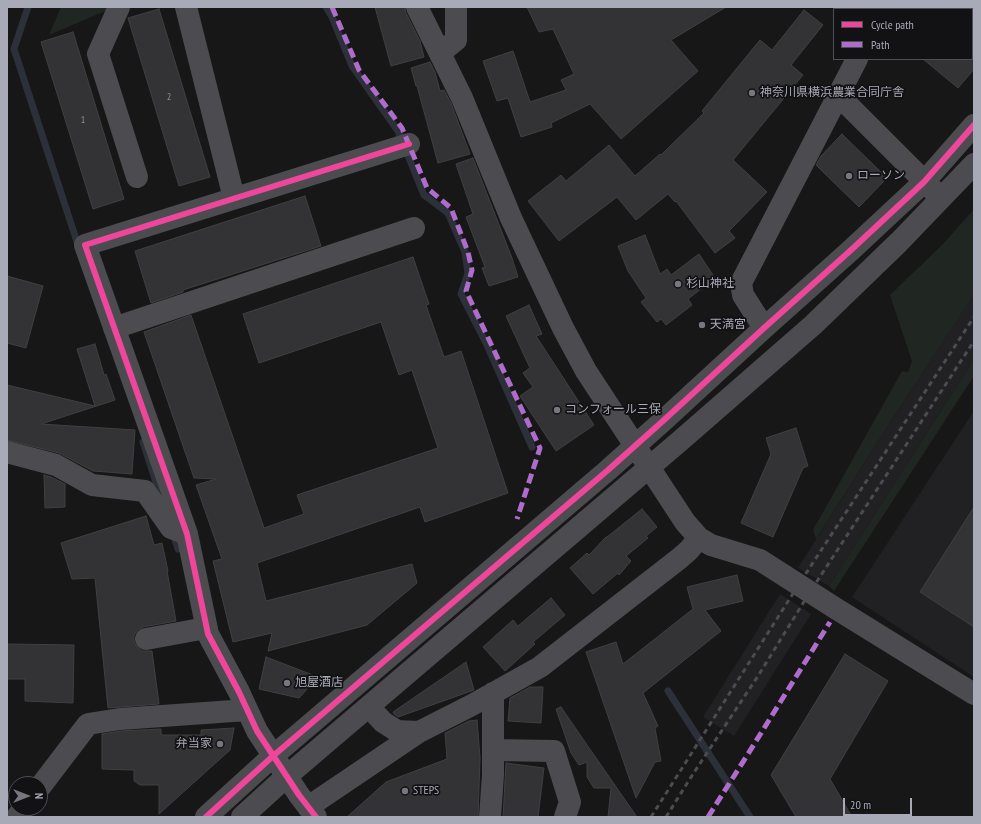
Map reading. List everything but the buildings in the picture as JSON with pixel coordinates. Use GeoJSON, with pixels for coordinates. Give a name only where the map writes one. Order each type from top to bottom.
{"type":"FeatureCollection","features":[{"type":"Feature","properties":{"kind":"street"},"geometry":{"type":"LineString","coordinates":[[119,7],[98,54],[137,177]]}},
{"type":"Feature","properties":{"kind":"street"},"geometry":{"type":"LineString","coordinates":[[186,7],[234,198]]}},
{"type":"Feature","properties":{"kind":"street"},"geometry":{"type":"LineString","coordinates":[[417,7],[462,98],[511,218],[563,328],[586,371],[685,522],[699,538],[712,545],[760,560],[974,694]]}},
{"type":"Feature","properties":{"kind":"street"},"geometry":{"type":"LineString","coordinates":[[440,53],[456,40],[456,7]]}},
{"type":"Feature","properties":{"kind":"street"},"geometry":{"type":"LineString","coordinates":[[764,328],[743,295],[741,283],[857,60]]}},
{"type":"Feature","properties":{"kind":"street"},"geometry":{"type":"LineString","coordinates":[[839,96],[941,199]]}},
{"type":"Feature","properties":{"kind":"street"},"geometry":{"type":"LineString","coordinates":[[206,817],[273,756],[636,446],[924,182],[974,125]]}},
{"type":"Feature","properties":{"kind":"street"},"geometry":{"type":"LineString","coordinates":[[409,144],[85,245],[187,534],[208,634],[239,692],[257,731],[298,795],[312,812],[419,732],[540,668],[680,558],[699,538]]}},
{"type":"Feature","properties":{"kind":"street"},"geometry":{"type":"LineString","coordinates":[[242,817],[287,776],[813,325],[899,242],[974,164]]}},
{"type":"Feature","properties":{"kind":"street"},"geometry":{"type":"LineString","coordinates":[[114,328],[414,228]]}},
{"type":"Feature","properties":{"kind":"street"},"geometry":{"type":"LineString","coordinates":[[7,452],[56,464],[92,485],[145,491],[171,528],[187,534]]}},
{"type":"Feature","properties":{"kind":"street"},"geometry":{"type":"LineString","coordinates":[[146,639],[206,628]]}},
{"type":"Feature","properties":{"kind":"street"},"geometry":{"type":"LineString","coordinates":[[490,817],[493,775],[492,693]]}},
{"type":"Feature","properties":{"kind":"street"},"geometry":{"type":"LineString","coordinates":[[369,707],[383,722],[397,731],[419,732]]}},
{"type":"Feature","properties":{"kind":"street"},"geometry":{"type":"LineString","coordinates":[[48,776],[88,724],[120,719],[247,710]]}},
{"type":"Feature","properties":{"kind":"street"},"geometry":{"type":"LineString","coordinates":[[493,750],[554,750],[570,802],[565,817]]}},
{"type":"Feature","properties":{"kind":"shaded area"},"geometry":{"type":"Polygon","coordinates":[[[61,7],[112,7],[49,35],[61,7]]]}},
{"type":"Feature","properties":{"kind":"shaded area"},"geometry":{"type":"Polygon","coordinates":[[[974,209],[974,295],[898,410],[816,539],[813,530],[902,371],[908,372],[912,361],[890,295],[943,244],[974,209]]]}},
{"type":"Feature","properties":{"kind":"shaded area"},"geometry":{"type":"Polygon","coordinates":[[[974,295],[974,359],[829,586],[798,568],[898,410],[974,295]]]}},
{"type":"Feature","properties":{"kind":"shaded area"},"geometry":{"type":"Polygon","coordinates":[[[974,359],[974,376],[834,591],[829,586],[974,359]]]}},
{"type":"Feature","properties":{"kind":"shaded area"},"geometry":{"type":"Polygon","coordinates":[[[974,411],[974,677],[852,597],[974,411]]]}},
{"type":"Feature","properties":{"kind":"shaded area"},"geometry":{"type":"Polygon","coordinates":[[[780,594],[811,614],[734,736],[703,717],[780,594]]]}},
{"type":"Feature","properties":{"kind":"waterway"},"geometry":{"type":"LineString","coordinates":[[28,7],[14,49],[79,248]]}},
{"type":"Feature","properties":{"kind":"waterway"},"geometry":{"type":"LineString","coordinates":[[326,7],[332,17],[352,66],[398,131],[424,195],[448,213],[465,252],[468,273],[461,294],[487,345],[532,447]]}},
{"type":"Feature","properties":{"kind":"waterway"},"geometry":{"type":"LineString","coordinates":[[143,442],[162,501]]}},
{"type":"Feature","properties":{"kind":"waterway"},"geometry":{"type":"LineString","coordinates":[[173,533],[178,549]]}},
{"type":"Feature","properties":{"kind":"waterway"},"geometry":{"type":"LineString","coordinates":[[668,691],[750,817]]}},
{"type":"Feature","properties":{"kind":"railway"},"geometry":{"type":"LineString","coordinates":[[651,817],[799,584],[974,317]]}},
{"type":"Feature","properties":{"kind":"railway"},"geometry":{"type":"LineString","coordinates":[[666,817],[758,676],[810,592],[974,341]]}},
{"type":"Feature","properties":{"kind":"marked path"},"geometry":{"type":"LineString","coordinates":[[332,7],[359,70],[402,128],[427,188],[451,208],[468,252],[472,270],[466,291],[540,448],[517,519]]}},
{"type":"Feature","properties":{"kind":"marked path"},"geometry":{"type":"LineString","coordinates":[[708,817],[830,622]]}},
{"type":"Feature","properties":{"kind":"cycle path"},"geometry":{"type":"LineString","coordinates":[[206,817],[273,756],[608,470],[664,420],[924,182],[974,125]]}},
{"type":"Feature","properties":{"kind":"cycle path"},"geometry":{"type":"LineString","coordinates":[[316,817],[299,795],[257,731],[239,692],[208,634],[187,534],[85,245],[409,144]]}},
{"type":"Feature","properties":{"kind":"place","name":"神奈川県横浜農業合同庁舎"},"geometry":{"type":"Point","coordinates":[752,93]}},
{"type":"Feature","properties":{"kind":"place","name":"ローソン"},"geometry":{"type":"Point","coordinates":[849,176]}},
{"type":"Feature","properties":{"kind":"place","name":"杉山神社"},"geometry":{"type":"Point","coordinates":[678,284]}},
{"type":"Feature","properties":{"kind":"place","name":"天満宮"},"geometry":{"type":"Point","coordinates":[702,325]}},
{"type":"Feature","properties":{"kind":"place","name":"コンフォール三保"},"geometry":{"type":"Point","coordinates":[557,410]}},
{"type":"Feature","properties":{"kind":"place","name":"旭屋酒店"},"geometry":{"type":"Point","coordinates":[287,683]}},
{"type":"Feature","properties":{"kind":"place","name":"弁当家"},"geometry":{"type":"Point","coordinates":[220,744]}},
{"type":"Feature","properties":{"kind":"place","name":"STEPS"},"geometry":{"type":"Point","coordinates":[405,791]}}]}
